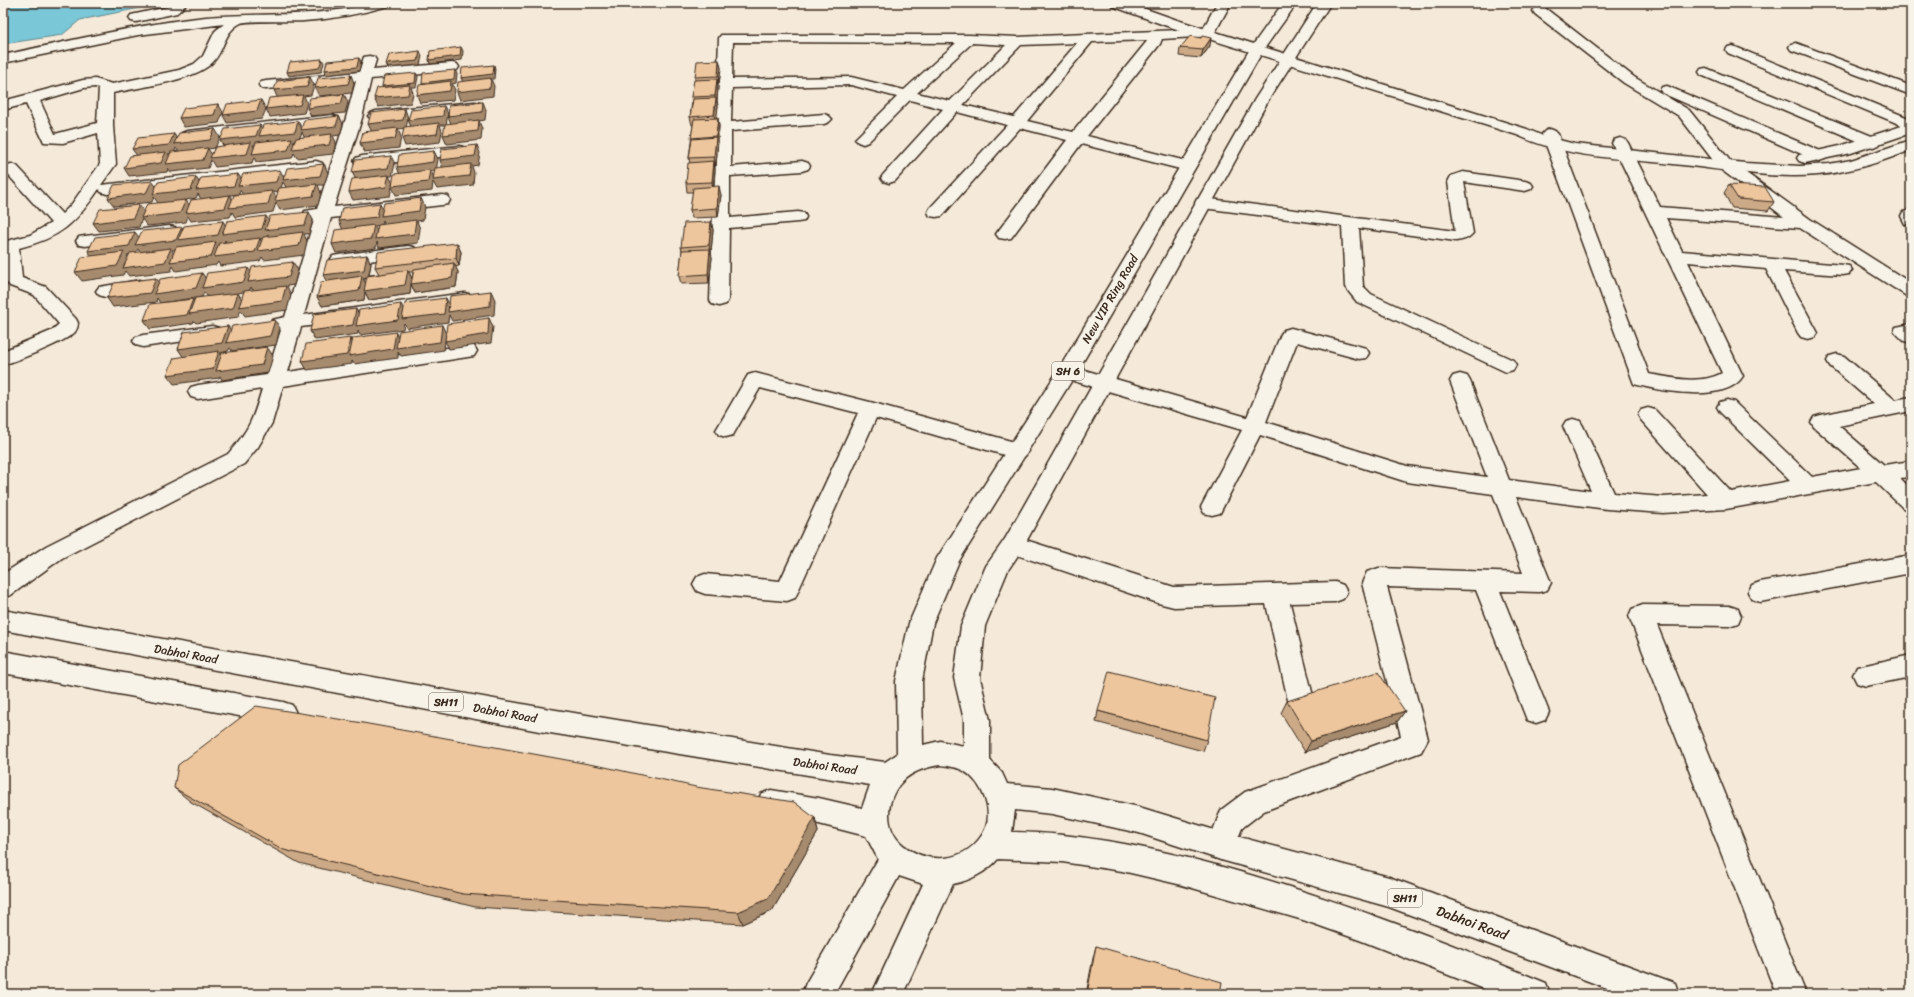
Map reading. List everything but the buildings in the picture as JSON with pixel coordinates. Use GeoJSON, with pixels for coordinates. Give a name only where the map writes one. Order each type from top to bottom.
{"type":"FeatureCollection","features":[{"type":"Feature","properties":{"kind":"street"},"geometry":{"type":"LineString","coordinates":[[126,20],[172,10],[181,3]]}},
{"type":"Feature","properties":{"kind":"street"},"geometry":{"type":"LineString","coordinates":[[3,59],[96,40],[182,25],[236,20],[325,16],[368,8],[383,3]]}},
{"type":"Feature","properties":{"kind":"street"},"geometry":{"type":"LineString","coordinates":[[1117,3],[1172,23],[1522,132],[1537,140],[1551,139],[1623,149],[1720,159],[1774,169],[1817,170],[1843,166],[1911,146]]}},
{"type":"Feature","properties":{"kind":"street"},"geometry":{"type":"LineString","coordinates":[[1133,3],[1178,19],[1208,33]]}},
{"type":"Feature","properties":{"kind":"street"},"geometry":{"type":"LineString","coordinates":[[1208,33],[1224,3]]}},
{"type":"Feature","properties":{"kind":"street","name":"New VIP Ring Road"},"geometry":{"type":"LineString","coordinates":[[900,768],[909,681],[921,623],[949,558],[1067,372],[1257,49],[1290,3]]}},
{"type":"Feature","properties":{"kind":"street"},"geometry":{"type":"LineString","coordinates":[[977,765],[977,720],[967,678],[972,626],[998,566],[1013,545],[1262,99],[1324,3]]}},
{"type":"Feature","properties":{"kind":"street"},"geometry":{"type":"LineString","coordinates":[[1540,11],[1630,80],[1684,113],[1720,159],[1804,223],[1911,291]]}},
{"type":"Feature","properties":{"kind":"street"},"geometry":{"type":"LineString","coordinates":[[106,90],[183,73],[199,67],[209,58],[220,34],[236,20]]}},
{"type":"Feature","properties":{"kind":"street"},"geometry":{"type":"LineString","coordinates":[[96,40],[99,26]]}},
{"type":"Feature","properties":{"kind":"street"},"geometry":{"type":"LineString","coordinates":[[719,300],[726,38],[969,39],[1017,41],[1208,33]]}},
{"type":"Feature","properties":{"kind":"street"},"geometry":{"type":"LineString","coordinates":[[1005,234],[1077,138],[1155,41],[1155,35]]}},
{"type":"Feature","properties":{"kind":"street"},"geometry":{"type":"LineString","coordinates":[[863,139],[906,95],[969,39]]}},
{"type":"Feature","properties":{"kind":"street"},"geometry":{"type":"LineString","coordinates":[[936,212],[1017,123],[1085,42],[1084,39]]}},
{"type":"Feature","properties":{"kind":"street"},"geometry":{"type":"LineString","coordinates":[[889,178],[953,107],[1017,41]]}},
{"type":"Feature","properties":{"kind":"street"},"geometry":{"type":"LineString","coordinates":[[1796,47],[1911,91]]}},
{"type":"Feature","properties":{"kind":"street"},"geometry":{"type":"LineString","coordinates":[[1733,50],[1911,124]]}},
{"type":"Feature","properties":{"kind":"street"},"geometry":{"type":"LineString","coordinates":[[3,71],[56,62]]}},
{"type":"Feature","properties":{"kind":"street"},"geometry":{"type":"LineString","coordinates":[[266,85],[367,67],[452,66]]}},
{"type":"Feature","properties":{"kind":"street"},"geometry":{"type":"LineString","coordinates":[[3,588],[54,552],[236,459],[251,442],[262,423],[302,292],[301,265],[324,214],[354,118],[367,67]]}},
{"type":"Feature","properties":{"kind":"street"},"geometry":{"type":"LineString","coordinates":[[1706,72],[1873,142]]}},
{"type":"Feature","properties":{"kind":"street"},"geometry":{"type":"LineString","coordinates":[[725,84],[851,81],[1188,166]]}},
{"type":"Feature","properties":{"kind":"street"},"geometry":{"type":"LineString","coordinates":[[3,106],[94,83],[106,86],[104,126],[108,164],[77,210],[54,230],[36,239],[7,246],[13,280],[17,284],[25,285],[40,291],[69,323],[68,328],[58,335],[3,358]]}},
{"type":"Feature","properties":{"kind":"street"},"geometry":{"type":"LineString","coordinates":[[1664,89],[1819,156]]}},
{"type":"Feature","properties":{"kind":"street"},"geometry":{"type":"LineString","coordinates":[[31,98],[49,139],[63,138],[104,126]]}},
{"type":"Feature","properties":{"kind":"street"},"geometry":{"type":"LineString","coordinates":[[172,138],[475,106]]}},
{"type":"Feature","properties":{"kind":"street"},"geometry":{"type":"LineString","coordinates":[[724,127],[824,119]]}},
{"type":"Feature","properties":{"kind":"street"},"geometry":{"type":"LineString","coordinates":[[1720,159],[1800,158],[1819,156],[1873,142],[1911,128]]}},
{"type":"Feature","properties":{"kind":"street"},"geometry":{"type":"LineString","coordinates":[[1551,139],[1641,379],[1682,387],[1716,385],[1733,376],[1623,149]]}},
{"type":"Feature","properties":{"kind":"street"},"geometry":{"type":"LineString","coordinates":[[107,189],[460,151]]}},
{"type":"Feature","properties":{"kind":"street"},"geometry":{"type":"LineString","coordinates":[[722,172],[802,166]]}},
{"type":"Feature","properties":{"kind":"street"},"geometry":{"type":"LineString","coordinates":[[11,169],[61,223]]}},
{"type":"Feature","properties":{"kind":"street"},"geometry":{"type":"LineString","coordinates":[[1203,203],[1456,236],[1464,233],[1456,182],[1458,179],[1463,177],[1525,186]]}},
{"type":"Feature","properties":{"kind":"street"},"geometry":{"type":"LineString","coordinates":[[293,217],[442,200]]}},
{"type":"Feature","properties":{"kind":"street"},"geometry":{"type":"LineString","coordinates":[[1653,212],[1804,223]]}},
{"type":"Feature","properties":{"kind":"street"},"geometry":{"type":"LineString","coordinates":[[1911,215],[1909,216],[1911,220]]}},
{"type":"Feature","properties":{"kind":"street"},"geometry":{"type":"LineString","coordinates":[[721,224],[798,217]]}},
{"type":"Feature","properties":{"kind":"street"},"geometry":{"type":"LineString","coordinates":[[1350,222],[1354,287],[1358,294],[1506,365]]}},
{"type":"Feature","properties":{"kind":"street"},"geometry":{"type":"LineString","coordinates":[[85,241],[185,229]]}},
{"type":"Feature","properties":{"kind":"street"},"geometry":{"type":"LineString","coordinates":[[301,265],[426,249]]}},
{"type":"Feature","properties":{"kind":"street"},"geometry":{"type":"LineString","coordinates":[[1676,256],[1843,270]]}},
{"type":"Feature","properties":{"kind":"street"},"geometry":{"type":"LineString","coordinates":[[1772,264],[1808,333]]}},
{"type":"Feature","properties":{"kind":"street"},"geometry":{"type":"LineString","coordinates":[[105,291],[160,284]]}},
{"type":"Feature","properties":{"kind":"street"},"geometry":{"type":"LineString","coordinates":[[3,294],[25,285]]}},
{"type":"Feature","properties":{"kind":"street"},"geometry":{"type":"LineString","coordinates":[[261,326],[465,299]]}},
{"type":"Feature","properties":{"kind":"street"},"geometry":{"type":"LineString","coordinates":[[143,341],[230,330]]}},
{"type":"Feature","properties":{"kind":"street"},"geometry":{"type":"LineString","coordinates":[[1911,330],[1903,331],[1911,337]]}},
{"type":"Feature","properties":{"kind":"street"},"geometry":{"type":"LineString","coordinates":[[1212,507],[1254,426],[1290,334],[1359,352]]}},
{"type":"Feature","properties":{"kind":"street"},"geometry":{"type":"LineString","coordinates":[[198,392],[467,351]]}},
{"type":"Feature","properties":{"kind":"street"},"geometry":{"type":"LineString","coordinates":[[1837,361],[1890,408]]}},
{"type":"Feature","properties":{"kind":"street"},"geometry":{"type":"LineString","coordinates":[[1067,372],[1254,426],[1407,474],[1606,501],[1663,505],[1726,501],[1880,473],[1911,469]]}},
{"type":"Feature","properties":{"kind":"street"},"geometry":{"type":"LineString","coordinates":[[726,430],[756,380],[870,409],[1018,451]]}},
{"type":"Feature","properties":{"kind":"street"},"geometry":{"type":"LineString","coordinates":[[1221,846],[1231,819],[1255,801],[1414,742],[1415,739],[1374,583],[1375,579],[1379,577],[1538,583],[1502,486],[1460,381]]}},
{"type":"Feature","properties":{"kind":"street"},"geometry":{"type":"LineString","coordinates":[[1911,404],[1821,422],[1911,502]]}},
{"type":"Feature","properties":{"kind":"street"},"geometry":{"type":"LineString","coordinates":[[1727,407],[1808,486]]}},
{"type":"Feature","properties":{"kind":"street"},"geometry":{"type":"LineString","coordinates":[[705,584],[786,591],[870,409]]}},
{"type":"Feature","properties":{"kind":"street"},"geometry":{"type":"LineString","coordinates":[[1648,415],[1726,501]]}},
{"type":"Feature","properties":{"kind":"street"},"geometry":{"type":"LineString","coordinates":[[1573,426],[1606,501]]}},
{"type":"Feature","properties":{"kind":"street"},"geometry":{"type":"LineString","coordinates":[[1013,545],[1174,597],[1335,592]]}},
{"type":"Feature","properties":{"kind":"street"},"geometry":{"type":"LineString","coordinates":[[1760,592],[1911,564]]}},
{"type":"Feature","properties":{"kind":"street"},"geometry":{"type":"LineString","coordinates":[[1484,581],[1536,712]]}},
{"type":"Feature","properties":{"kind":"street"},"geometry":{"type":"LineString","coordinates":[[1276,594],[1301,700]]}},
{"type":"Feature","properties":{"kind":"street"},"geometry":{"type":"LineString","coordinates":[[1729,616],[1643,614],[1641,616],[1791,994]]}},
{"type":"Feature","properties":{"kind":"street","name":"Dabhoi Road"},"geometry":{"type":"LineString","coordinates":[[3,620],[550,721],[830,768],[900,768]]}},
{"type":"Feature","properties":{"kind":"street"},"geometry":{"type":"LineString","coordinates":[[3,662],[309,718]]}},
{"type":"Feature","properties":{"kind":"street"},"geometry":{"type":"LineString","coordinates":[[1866,676],[1911,666]]}},
{"type":"Feature","properties":{"kind":"street"},"geometry":{"type":"LineString","coordinates":[[940,753],[960,756],[977,765],[991,778],[1000,796],[1002,812],[999,829],[992,845],[980,859],[962,868],[942,873],[922,871],[904,864],[885,846],[878,834],[876,825],[877,799],[883,784],[900,768],[920,756],[940,753]]}},
{"type":"Feature","properties":{"kind":"street","name":"Dabhoi Road"},"geometry":{"type":"LineString","coordinates":[[1000,796],[1052,801],[1139,820],[1221,846],[1389,892],[1664,994]]}},
{"type":"Feature","properties":{"kind":"street"},"geometry":{"type":"LineString","coordinates":[[748,798],[819,811],[876,825]]}},
{"type":"Feature","properties":{"kind":"street"},"geometry":{"type":"LineString","coordinates":[[992,845],[1060,848],[1111,855],[1212,879],[1307,907],[1535,994]]}},
{"type":"Feature","properties":{"kind":"street"},"geometry":{"type":"LineString","coordinates":[[817,994],[895,856]]}},
{"type":"Feature","properties":{"kind":"street"},"geometry":{"type":"LineString","coordinates":[[887,994],[942,873]]}},
{"type":"Feature","properties":{"kind":"water"},"geometry":{"type":"Polygon","coordinates":[[[3,3],[132,3],[140,8],[80,20],[62,35],[3,44],[3,3]]]}}]}
